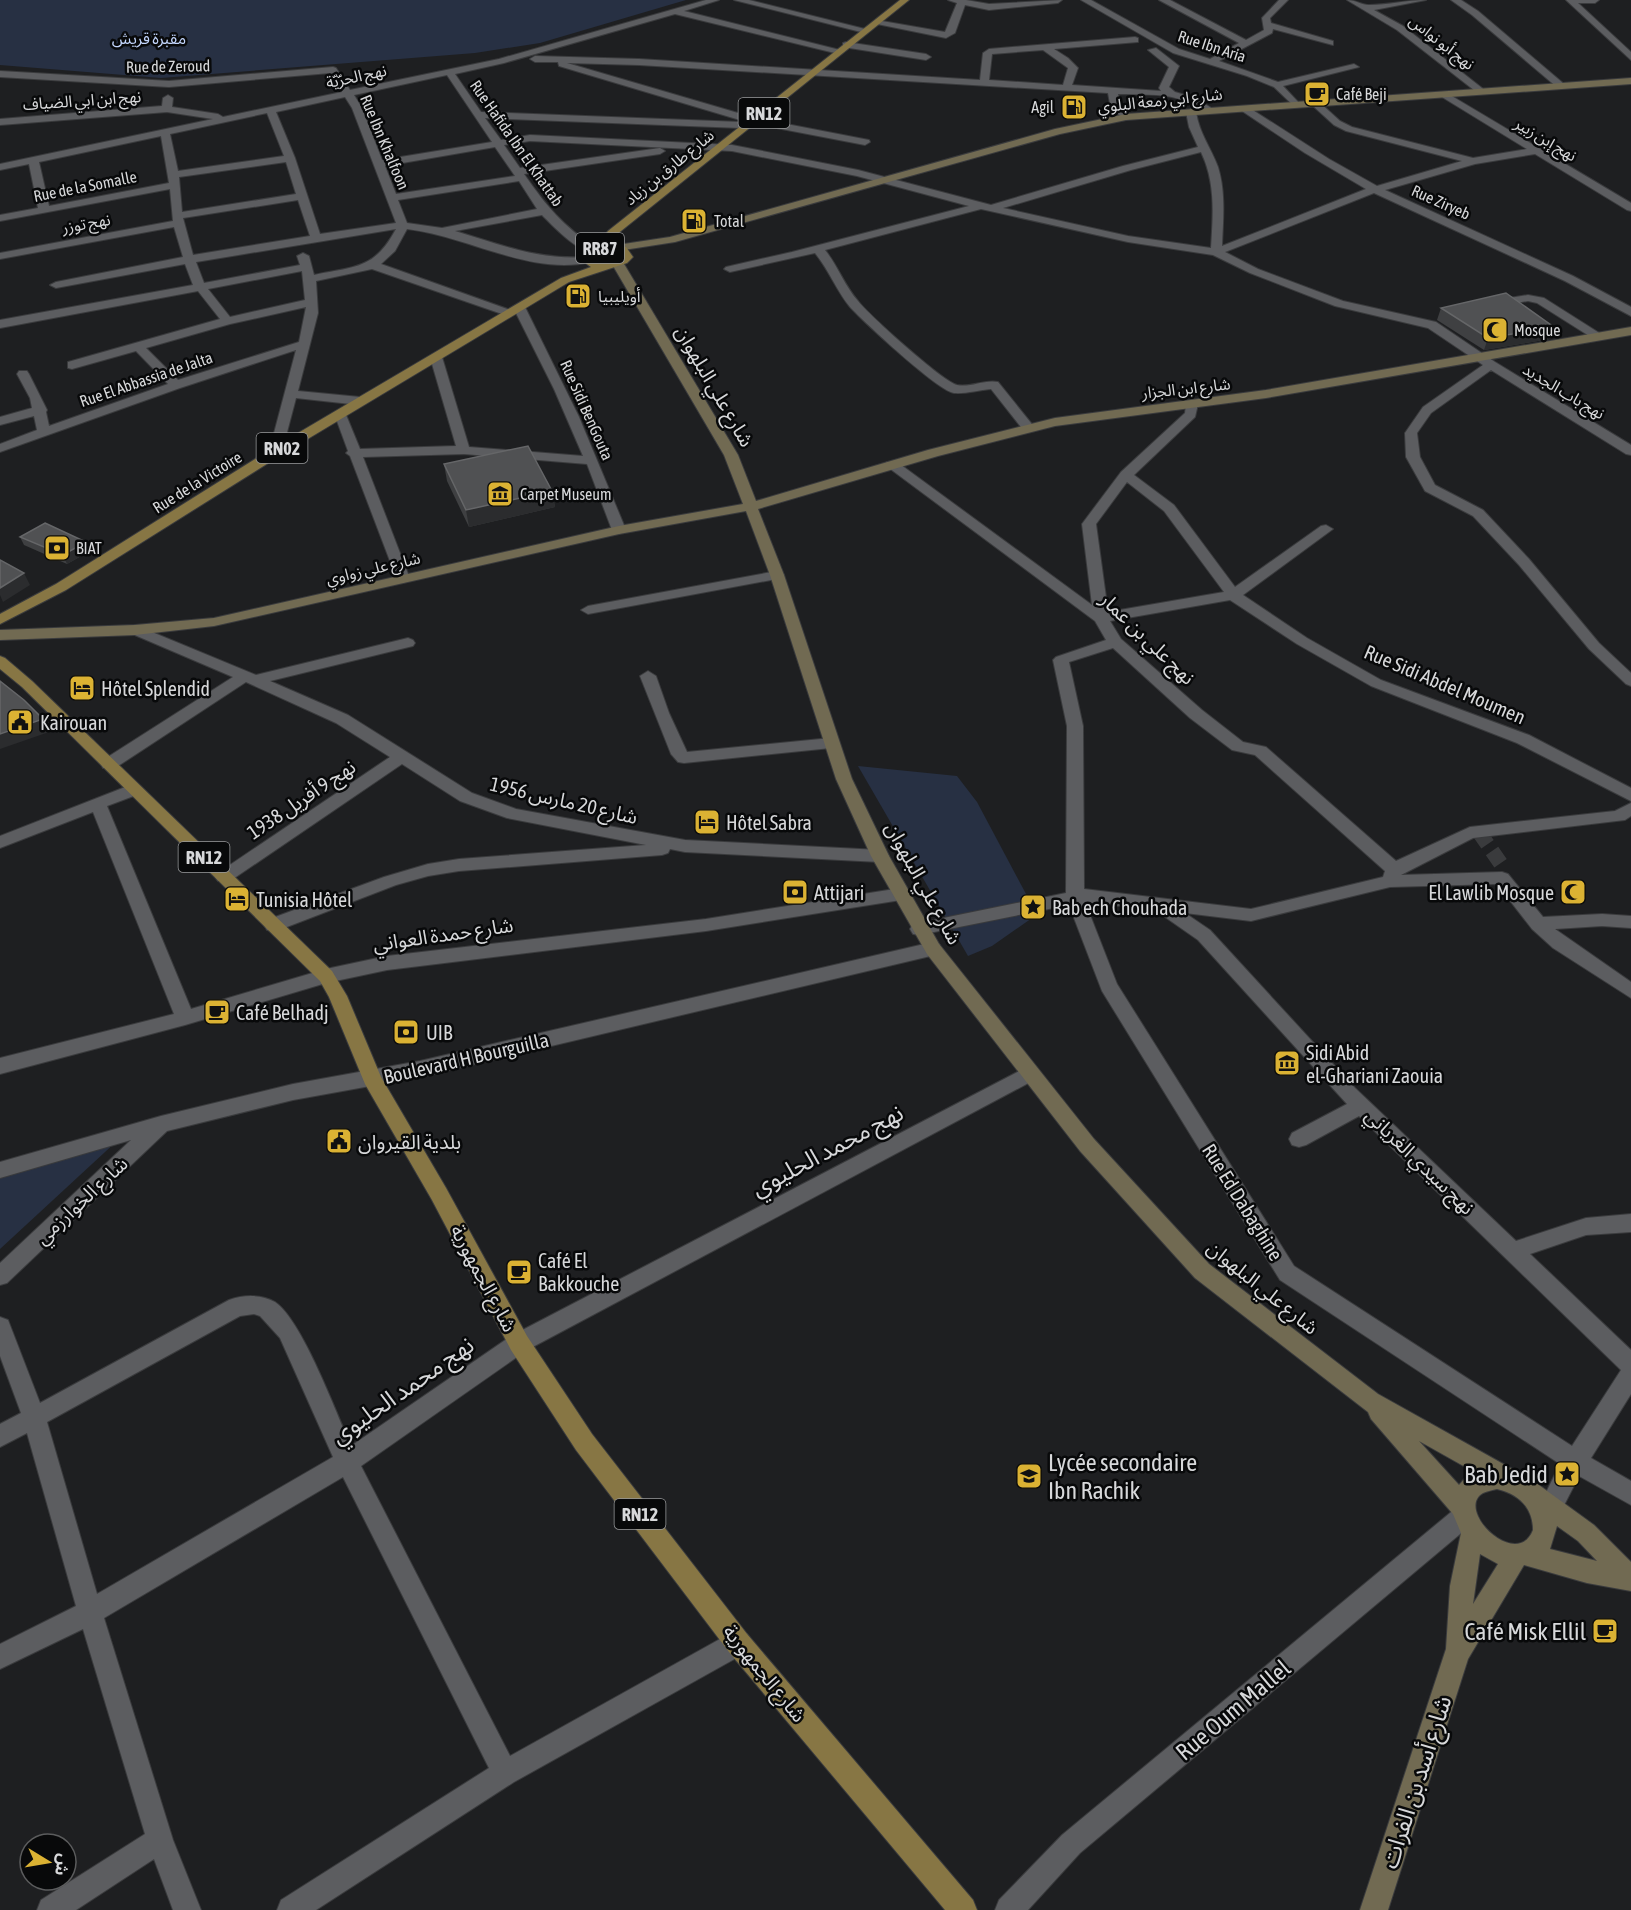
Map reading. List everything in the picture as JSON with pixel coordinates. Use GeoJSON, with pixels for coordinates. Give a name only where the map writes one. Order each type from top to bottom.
{"type":"FeatureCollection","features":[{"type":"Feature","properties":{"kind":"main road","name":"شارع طارق بن زياد"},"geometry":{"type":"LineString","coordinates":[[592,255],[606,239],[905,0]]}},
{"type":"Feature","properties":{"kind":"main road","name":"شارع طارق بن زياد"},"geometry":{"type":"LineString","coordinates":[[615,247],[621,237],[623,226]]}},
{"type":"Feature","properties":{"kind":"main road","name":"RR87"},"geometry":{"type":"LineString","coordinates":[[615,247],[625,252],[622,260],[603,266],[592,255],[615,247]]}},
{"type":"Feature","properties":{"kind":"main road","name":"Rue de la Victoire"},"geometry":{"type":"LineString","coordinates":[[565,280],[592,255]]}},
{"type":"Feature","properties":{"kind":"main road","name":"Rue de la Victoire"},"geometry":{"type":"LineString","coordinates":[[0,620],[61,587],[340,413],[565,280],[603,266]]}},
{"type":"Feature","properties":{"kind":"main road","name":"شارع الجمهورية"},"geometry":{"type":"LineString","coordinates":[[0,661],[27,684],[326,976],[338,996],[372,1079],[439,1194],[519,1343],[584,1442],[738,1643],[963,1910]]}},
{"type":"Feature","properties":{"kind":"street","name":"نهج الحرّيّة"},"geometry":{"type":"LineString","coordinates":[[0,167],[501,62],[715,0]]}},
{"type":"Feature","properties":{"kind":"street"},"geometry":{"type":"LineString","coordinates":[[738,0],[865,30]]}},
{"type":"Feature","properties":{"kind":"street"},"geometry":{"type":"LineString","coordinates":[[876,23],[946,35],[951,33],[956,1],[989,7],[1058,0]]}},
{"type":"Feature","properties":{"kind":"street"},"geometry":{"type":"LineString","coordinates":[[1163,0],[1246,43]]}},
{"type":"Feature","properties":{"kind":"street"},"geometry":{"type":"LineString","coordinates":[[1211,62],[1269,31],[1266,18],[1284,0]]}},
{"type":"Feature","properties":{"kind":"street","name":"نهج أبو نواس"},"geometry":{"type":"LineString","coordinates":[[1351,0],[1400,28],[1482,92]]}},
{"type":"Feature","properties":{"kind":"street"},"geometry":{"type":"LineString","coordinates":[[1367,8],[1422,0]]}},
{"type":"Feature","properties":{"kind":"street"},"geometry":{"type":"LineString","coordinates":[[1455,0],[1475,13],[1561,86]]}},
{"type":"Feature","properties":{"kind":"street"},"geometry":{"type":"LineString","coordinates":[[1570,0],[1595,0]]}},
{"type":"Feature","properties":{"kind":"street"},"geometry":{"type":"LineString","coordinates":[[1570,0],[1631,57]]}},
{"type":"Feature","properties":{"kind":"street","name":"Rue Ibn Aria"},"geometry":{"type":"LineString","coordinates":[[1082,3],[1135,40],[1162,55],[1174,66],[1164,88],[1172,94]]}},
{"type":"Feature","properties":{"kind":"street","name":"Rue Ibn Aria"},"geometry":{"type":"LineString","coordinates":[[1082,3],[1182,54],[1277,85],[1294,104]]}},
{"type":"Feature","properties":{"kind":"street"},"geometry":{"type":"LineString","coordinates":[[674,12],[843,48],[926,57]]}},
{"type":"Feature","properties":{"kind":"street"},"geometry":{"type":"LineString","coordinates":[[1267,24],[1330,43]]}},
{"type":"Feature","properties":{"kind":"street"},"geometry":{"type":"LineString","coordinates":[[984,84],[989,52],[1135,40]]}},
{"type":"Feature","properties":{"kind":"street"},"geometry":{"type":"LineString","coordinates":[[1045,47],[1065,60],[1072,68],[1066,89]]}},
{"type":"Feature","properties":{"kind":"street"},"geometry":{"type":"LineString","coordinates":[[543,58],[751,123],[865,142]]}},
{"type":"Feature","properties":{"kind":"street"},"geometry":{"type":"LineString","coordinates":[[501,62],[543,58],[628,61],[1172,94],[1192,100],[1210,111]]}},
{"type":"Feature","properties":{"kind":"street"},"geometry":{"type":"LineString","coordinates":[[1277,85],[1354,67]]}},
{"type":"Feature","properties":{"kind":"street","name":"Rue de Zeroud"},"geometry":{"type":"LineString","coordinates":[[0,74],[169,84],[327,70],[335,72]]}},
{"type":"Feature","properties":{"kind":"street","name":"Rue Ibn Khalfoon"},"geometry":{"type":"LineString","coordinates":[[335,72],[357,108],[403,226]]}},
{"type":"Feature","properties":{"kind":"street","name":"Rue Hafida Ibn El Khattab"},"geometry":{"type":"LineString","coordinates":[[448,72],[480,115],[544,211],[592,255]]}},
{"type":"Feature","properties":{"kind":"street","name":"شارع ابي زمعة البلوي"},"geometry":{"type":"LineString","coordinates":[[622,260],[671,240],[1058,131],[1126,117],[1631,81]]}},
{"type":"Feature","properties":{"kind":"street"},"geometry":{"type":"LineString","coordinates":[[167,109],[169,84]]}},
{"type":"Feature","properties":{"kind":"street"},"geometry":{"type":"LineString","coordinates":[[1113,92],[1116,109],[1126,117]]}},
{"type":"Feature","properties":{"kind":"street","name":"نهج إبن زبير"},"geometry":{"type":"LineString","coordinates":[[1445,95],[1631,208]]}},
{"type":"Feature","properties":{"kind":"street"},"geometry":{"type":"LineString","coordinates":[[1315,103],[1337,123],[1349,129],[1474,161]]}},
{"type":"Feature","properties":{"kind":"street"},"geometry":{"type":"LineString","coordinates":[[694,123],[706,108]]}},
{"type":"Feature","properties":{"kind":"street","name":"نهج ابن ابي الضياف"},"geometry":{"type":"LineString","coordinates":[[0,122],[167,109],[227,118]]}},
{"type":"Feature","properties":{"kind":"street"},"geometry":{"type":"LineString","coordinates":[[270,109],[290,158],[316,238]]}},
{"type":"Feature","properties":{"kind":"street","name":"Rue Ziryeb"},"geometry":{"type":"LineString","coordinates":[[1245,109],[1317,156],[1375,190],[1523,256],[1631,312]]}},
{"type":"Feature","properties":{"kind":"street"},"geometry":{"type":"LineString","coordinates":[[1191,112],[1195,128],[1213,165],[1218,188],[1216,252]]}},
{"type":"Feature","properties":{"kind":"street"},"geometry":{"type":"LineString","coordinates":[[480,115],[751,123]]}},
{"type":"Feature","properties":{"kind":"street"},"geometry":{"type":"LineString","coordinates":[[165,133],[175,180],[177,220],[189,260],[199,285],[227,321]]}},
{"type":"Feature","properties":{"kind":"street"},"geometry":{"type":"LineString","coordinates":[[379,164],[496,142],[544,138],[721,147],[773,155],[1128,239],[1216,252],[1375,190],[1474,161],[1536,151]]}},
{"type":"Feature","properties":{"kind":"street"},"geometry":{"type":"LineString","coordinates":[[393,198],[641,155],[678,144]]}},
{"type":"Feature","properties":{"kind":"street"},"geometry":{"type":"LineString","coordinates":[[730,269],[819,250],[880,231],[987,207],[1205,148]]}},
{"type":"Feature","properties":{"kind":"street","name":"Rue de la Somalle"},"geometry":{"type":"LineString","coordinates":[[0,218],[290,158]]}},
{"type":"Feature","properties":{"kind":"street"},"geometry":{"type":"LineString","coordinates":[[33,160],[44,209]]}},
{"type":"Feature","properties":{"kind":"street","name":"نهج توزر"},"geometry":{"type":"LineString","coordinates":[[0,256],[301,196]]}},
{"type":"Feature","properties":{"kind":"street"},"geometry":{"type":"LineString","coordinates":[[443,231],[544,211]]}},
{"type":"Feature","properties":{"kind":"street"},"geometry":{"type":"LineString","coordinates":[[310,279],[373,265],[391,249],[403,226]]}},
{"type":"Feature","properties":{"kind":"street"},"geometry":{"type":"LineString","coordinates":[[56,285],[297,241],[403,226],[443,231],[507,254],[534,260],[559,263],[592,255]]}},
{"type":"Feature","properties":{"kind":"street","name":"شارع ابي زمعة البلوي"},"geometry":{"type":"LineString","coordinates":[[615,247],[671,240]]}},
{"type":"Feature","properties":{"kind":"street"},"geometry":{"type":"LineString","coordinates":[[276,452],[312,313],[310,279],[297,241]]}},
{"type":"Feature","properties":{"kind":"street"},"geometry":{"type":"LineString","coordinates":[[819,250],[833,267],[837,280],[850,300],[915,361],[954,389],[994,385],[1029,428]]}},
{"type":"Feature","properties":{"kind":"street","name":"نهج باب الجديد"},"geometry":{"type":"LineString","coordinates":[[1216,252],[1254,271],[1339,304],[1432,325],[1631,451]]}},
{"type":"Feature","properties":{"kind":"street","name":"شارع علي البلهوان"},"geometry":{"type":"LineString","coordinates":[[622,260],[653,326],[716,426],[731,456],[777,575],[844,779],[880,856],[933,949],[1029,1074],[1088,1145],[1202,1271],[1370,1401]]}},
{"type":"Feature","properties":{"kind":"street"},"geometry":{"type":"LineString","coordinates":[[373,265],[514,310]]}},
{"type":"Feature","properties":{"kind":"street"},"geometry":{"type":"LineString","coordinates":[[0,324],[199,285],[307,267]]}},
{"type":"Feature","properties":{"kind":"street"},"geometry":{"type":"LineString","coordinates":[[1474,306],[1535,298],[1598,336]]}},
{"type":"Feature","properties":{"kind":"street"},"geometry":{"type":"LineString","coordinates":[[72,365],[227,321],[311,302]]}},
{"type":"Feature","properties":{"kind":"street","name":"Rue Sidi BenGouta"},"geometry":{"type":"LineString","coordinates":[[514,310],[548,361],[592,461],[619,530]]}},
{"type":"Feature","properties":{"kind":"street"},"geometry":{"type":"LineString","coordinates":[[1416,320],[1441,312]]}},
{"type":"Feature","properties":{"kind":"street","name":"شارع ابن الجزار"},"geometry":{"type":"LineString","coordinates":[[751,506],[794,496],[892,465],[1029,428],[1093,415],[1266,394],[1486,361],[1631,331]]}},
{"type":"Feature","properties":{"kind":"street","name":"Rue El Abbassia de Jalta"},"geometry":{"type":"LineString","coordinates":[[0,448],[176,385],[304,344]]}},
{"type":"Feature","properties":{"kind":"street"},"geometry":{"type":"LineString","coordinates":[[139,347],[176,385]]}},
{"type":"Feature","properties":{"kind":"street"},"geometry":{"type":"LineString","coordinates":[[436,357],[464,450]]}},
{"type":"Feature","properties":{"kind":"street"},"geometry":{"type":"LineString","coordinates":[[1486,361],[1427,410],[1411,433],[1413,457],[1430,488],[1479,513],[1524,562],[1594,646],[1631,681]]}},
{"type":"Feature","properties":{"kind":"street"},"geometry":{"type":"LineString","coordinates":[[23,374],[40,410],[44,432]]}},
{"type":"Feature","properties":{"kind":"street"},"geometry":{"type":"LineString","coordinates":[[292,394],[360,401]]}},
{"type":"Feature","properties":{"kind":"street"},"geometry":{"type":"LineString","coordinates":[[1192,404],[1191,414],[1126,475],[1089,524],[1101,618],[1233,595],[1326,529]]}},
{"type":"Feature","properties":{"kind":"street"},"geometry":{"type":"LineString","coordinates":[[0,421],[40,410]]}},
{"type":"Feature","properties":{"kind":"street"},"geometry":{"type":"LineString","coordinates":[[340,413],[353,453],[403,579]]}},
{"type":"Feature","properties":{"kind":"street"},"geometry":{"type":"LineString","coordinates":[[353,453],[464,450],[592,461]]}},
{"type":"Feature","properties":{"kind":"street","name":"نهج علي بن عمار"},"geometry":{"type":"LineString","coordinates":[[892,465],[1101,618],[1115,642],[1196,714],[1238,746],[1260,751],[1392,875]]}},
{"type":"Feature","properties":{"kind":"street","name":"Rue Sidi Abdel Moumen"},"geometry":{"type":"LineString","coordinates":[[1126,475],[1168,508],[1233,595],[1302,641],[1376,683],[1523,740],[1631,795]]}},
{"type":"Feature","properties":{"kind":"street","name":"شارع علي زواوي"},"geometry":{"type":"LineString","coordinates":[[0,635],[135,630],[214,622],[619,530],[751,506]]}},
{"type":"Feature","properties":{"kind":"street"},"geometry":{"type":"LineString","coordinates":[[588,610],[777,575]]}},
{"type":"Feature","properties":{"kind":"street","name":"شارع 20 مارس 1956"},"geometry":{"type":"LineString","coordinates":[[135,630],[314,705],[466,796],[485,805],[548,822],[685,846],[880,856]]}},
{"type":"Feature","properties":{"kind":"street"},"geometry":{"type":"LineString","coordinates":[[1075,899],[1075,726],[1061,660],[1115,642]]}},
{"type":"Feature","properties":{"kind":"street"},"geometry":{"type":"LineString","coordinates":[[109,764],[250,678],[339,662],[408,643]]}},
{"type":"Feature","properties":{"kind":"street"},"geometry":{"type":"LineString","coordinates":[[648,676],[679,754],[684,758],[831,743]]}},
{"type":"Feature","properties":{"kind":"street","name":"نهج 9 أفريل 1938"},"geometry":{"type":"LineString","coordinates":[[224,878],[402,756]]}},
{"type":"Feature","properties":{"kind":"street"},"geometry":{"type":"LineString","coordinates":[[0,842],[133,790]]}},
{"type":"Feature","properties":{"kind":"street"},"geometry":{"type":"LineString","coordinates":[[98,804],[185,1018]]}},
{"type":"Feature","properties":{"kind":"street"},"geometry":{"type":"LineString","coordinates":[[920,929],[1087,895],[1251,915],[1392,875],[1470,833],[1619,816],[1631,809]]}},
{"type":"Feature","properties":{"kind":"street"},"geometry":{"type":"LineString","coordinates":[[273,925],[390,881],[459,864],[584,857],[685,846]]}},
{"type":"Feature","properties":{"kind":"street"},"geometry":{"type":"LineString","coordinates":[[1392,875],[1502,871],[1538,924],[1559,944],[1631,991]]}},
{"type":"Feature","properties":{"kind":"street","name":"شارع حمدة العواني"},"geometry":{"type":"LineString","coordinates":[[0,1066],[185,1018],[326,976],[387,963],[706,925],[901,894]]}},
{"type":"Feature","properties":{"kind":"street","name":"Rue Ed Dabaghine"},"geometry":{"type":"LineString","coordinates":[[1075,899],[1108,986],[1287,1273],[1575,1461],[1631,1494]]}},
{"type":"Feature","properties":{"kind":"street","name":"نهج سيدي الغرياني"},"geometry":{"type":"LineString","coordinates":[[1161,905],[1204,935],[1361,1106],[1631,1365]]}},
{"type":"Feature","properties":{"kind":"street"},"geometry":{"type":"LineString","coordinates":[[1538,924],[1602,920],[1631,922]]}},
{"type":"Feature","properties":{"kind":"street","name":"Boulevard H Bourguilla"},"geometry":{"type":"LineString","coordinates":[[0,1170],[161,1124],[293,1092],[372,1079],[933,949]]}},
{"type":"Feature","properties":{"kind":"street","name":"نهج محمد الحليوي"},"geometry":{"type":"LineString","coordinates":[[0,1657],[90,1612],[347,1462],[519,1343],[1029,1074]]}},
{"type":"Feature","properties":{"kind":"street"},"geometry":{"type":"LineString","coordinates":[[1299,1139],[1361,1106]]}},
{"type":"Feature","properties":{"kind":"street","name":"شارع الخوارزمي"},"geometry":{"type":"LineString","coordinates":[[0,1276],[161,1124]]}},
{"type":"Feature","properties":{"kind":"street"},"geometry":{"type":"LineString","coordinates":[[1514,1251],[1560,1232],[1613,1222],[1631,1223]]}},
{"type":"Feature","properties":{"kind":"street"},"geometry":{"type":"LineString","coordinates":[[0,1436],[237,1307],[254,1305],[267,1309],[288,1331],[347,1462],[505,1773]]}},
{"type":"Feature","properties":{"kind":"street"},"geometry":{"type":"LineString","coordinates":[[0,1328],[34,1417],[90,1612],[160,1840],[187,1910]]}},
{"type":"Feature","properties":{"kind":"street"},"geometry":{"type":"LineString","coordinates":[[1551,1507],[1575,1461],[1631,1376]]}},
{"type":"Feature","properties":{"kind":"street"},"geometry":{"type":"LineString","coordinates":[[1370,1401],[1551,1507],[1586,1533],[1631,1579]]}},
{"type":"Feature","properties":{"kind":"street"},"geometry":{"type":"LineString","coordinates":[[1370,1401],[1467,1518],[1485,1544],[1500,1552],[1631,1579]]}},
{"type":"Feature","properties":{"kind":"street"},"geometry":{"type":"LineString","coordinates":[[1497,1478],[1520,1487],[1539,1505],[1545,1520],[1545,1535],[1538,1546],[1522,1555],[1457,1653],[1467,1518],[1465,1494],[1473,1485],[1484,1479],[1497,1478]]}},
{"type":"Feature","properties":{"kind":"street","name":"Rue Oum Mallel"},"geometry":{"type":"LineString","coordinates":[[1009,1910],[1071,1844],[1467,1518]]}},
{"type":"Feature","properties":{"kind":"street"},"geometry":{"type":"LineString","coordinates":[[291,1910],[505,1773],[738,1643]]}},
{"type":"Feature","properties":{"kind":"street","name":"شارع أسد بن الفرات"},"geometry":{"type":"LineString","coordinates":[[1374,1910],[1457,1653]]}},
{"type":"Feature","properties":{"kind":"street"},"geometry":{"type":"LineString","coordinates":[[51,1910],[160,1840]]}},
{"type":"Feature","properties":{"kind":"green space","name":"مقبرة قريش"},"geometry":{"type":"Polygon","coordinates":[[[0,0],[686,0],[540,43],[475,53],[161,78],[0,65],[0,0]]]}},
{"type":"Feature","properties":{"kind":"green space"},"geometry":{"type":"Polygon","coordinates":[[[858,766],[957,776],[977,802],[1033,907],[1035,916],[992,946],[968,956],[858,766]]]}},
{"type":"Feature","properties":{"kind":"green space"},"geometry":{"type":"Polygon","coordinates":[[[118,1140],[0,1249],[0,1168],[118,1140]]]}},
{"type":"Feature","properties":{"kind":"building"},"geometry":{"type":"Polygon","coordinates":[[[1506,293],[1554,327],[1488,338],[1441,308],[1506,293]]]}},
{"type":"Feature","properties":{"kind":"building","name":"Carpet Museum"},"geometry":{"type":"Polygon","coordinates":[[[528,446],[552,491],[466,510],[444,464],[528,446]]]}},
{"type":"Feature","properties":{"kind":"building"},"geometry":{"type":"Polygon","coordinates":[[[45,523],[86,542],[63,555],[20,537],[45,523]]]}},
{"type":"Feature","properties":{"kind":"building"},"geometry":{"type":"Polygon","coordinates":[[[0,560],[24,573],[0,588],[0,560]]]}},
{"type":"Feature","properties":{"kind":"building"},"geometry":{"type":"Polygon","coordinates":[[[0,681],[24,700],[43,719],[0,734],[0,681]]]}},
{"type":"Feature","properties":{"kind":"tunnel"},"geometry":{"type":"LineString","coordinates":[[1479,832],[1501,864]]}},
{"type":"Feature","properties":{"kind":"place","name":"Café Beji"},"geometry":{"type":"Point","coordinates":[1317,94]}},
{"type":"Feature","properties":{"kind":"place","name":"Agil"},"geometry":{"type":"Point","coordinates":[1074,107]}},
{"type":"Feature","properties":{"kind":"place","name":"Total"},"geometry":{"type":"Point","coordinates":[694,221]}},
{"type":"Feature","properties":{"kind":"place","name":"أويليبيا"},"geometry":{"type":"Point","coordinates":[578,296]}},
{"type":"Feature","properties":{"kind":"place","name":"Mosque"},"geometry":{"type":"Point","coordinates":[1495,330]}},
{"type":"Feature","properties":{"kind":"place","name":"Carpet Museum"},"geometry":{"type":"Point","coordinates":[500,494]}},
{"type":"Feature","properties":{"kind":"place","name":"BIAT"},"geometry":{"type":"Point","coordinates":[57,548]}},
{"type":"Feature","properties":{"kind":"place","name":"Hôtel Splendid"},"geometry":{"type":"Point","coordinates":[82,688]}},
{"type":"Feature","properties":{"kind":"place","name":"Kairouan"},"geometry":{"type":"Point","coordinates":[20,722]}},
{"type":"Feature","properties":{"kind":"place","name":"Hôtel Sabra"},"geometry":{"type":"Point","coordinates":[707,822]}},
{"type":"Feature","properties":{"kind":"place","name":"Attijari"},"geometry":{"type":"Point","coordinates":[795,892]}},
{"type":"Feature","properties":{"kind":"place","name":"El Lawlib Mosque"},"geometry":{"type":"Point","coordinates":[1573,892]}},
{"type":"Feature","properties":{"kind":"place","name":"Tunisia Hôtel"},"geometry":{"type":"Point","coordinates":[237,899]}},
{"type":"Feature","properties":{"kind":"place","name":"Bab ech Chouhada"},"geometry":{"type":"Point","coordinates":[1033,907]}},
{"type":"Feature","properties":{"kind":"place","name":"Café Belhadj"},"geometry":{"type":"Point","coordinates":[217,1012]}},
{"type":"Feature","properties":{"kind":"place","name":"UIB"},"geometry":{"type":"Point","coordinates":[406,1032]}},
{"type":"Feature","properties":{"kind":"place","name":"Sidi Abid el-Ghariani Zaouia"},"geometry":{"type":"Point","coordinates":[1287,1063]}},
{"type":"Feature","properties":{"kind":"place","name":"بلدية القيروان"},"geometry":{"type":"Point","coordinates":[339,1141]}},
{"type":"Feature","properties":{"kind":"place","name":"Café El Bakkouche"},"geometry":{"type":"Point","coordinates":[519,1272]}},
{"type":"Feature","properties":{"kind":"place","name":"Bab Jedid"},"geometry":{"type":"Point","coordinates":[1567,1474]}},
{"type":"Feature","properties":{"kind":"place","name":"Lycée secondaire Ibn Rachik"},"geometry":{"type":"Point","coordinates":[1029,1476]}},
{"type":"Feature","properties":{"kind":"place","name":"Café Misk Ellil"},"geometry":{"type":"Point","coordinates":[1605,1631]}}]}
